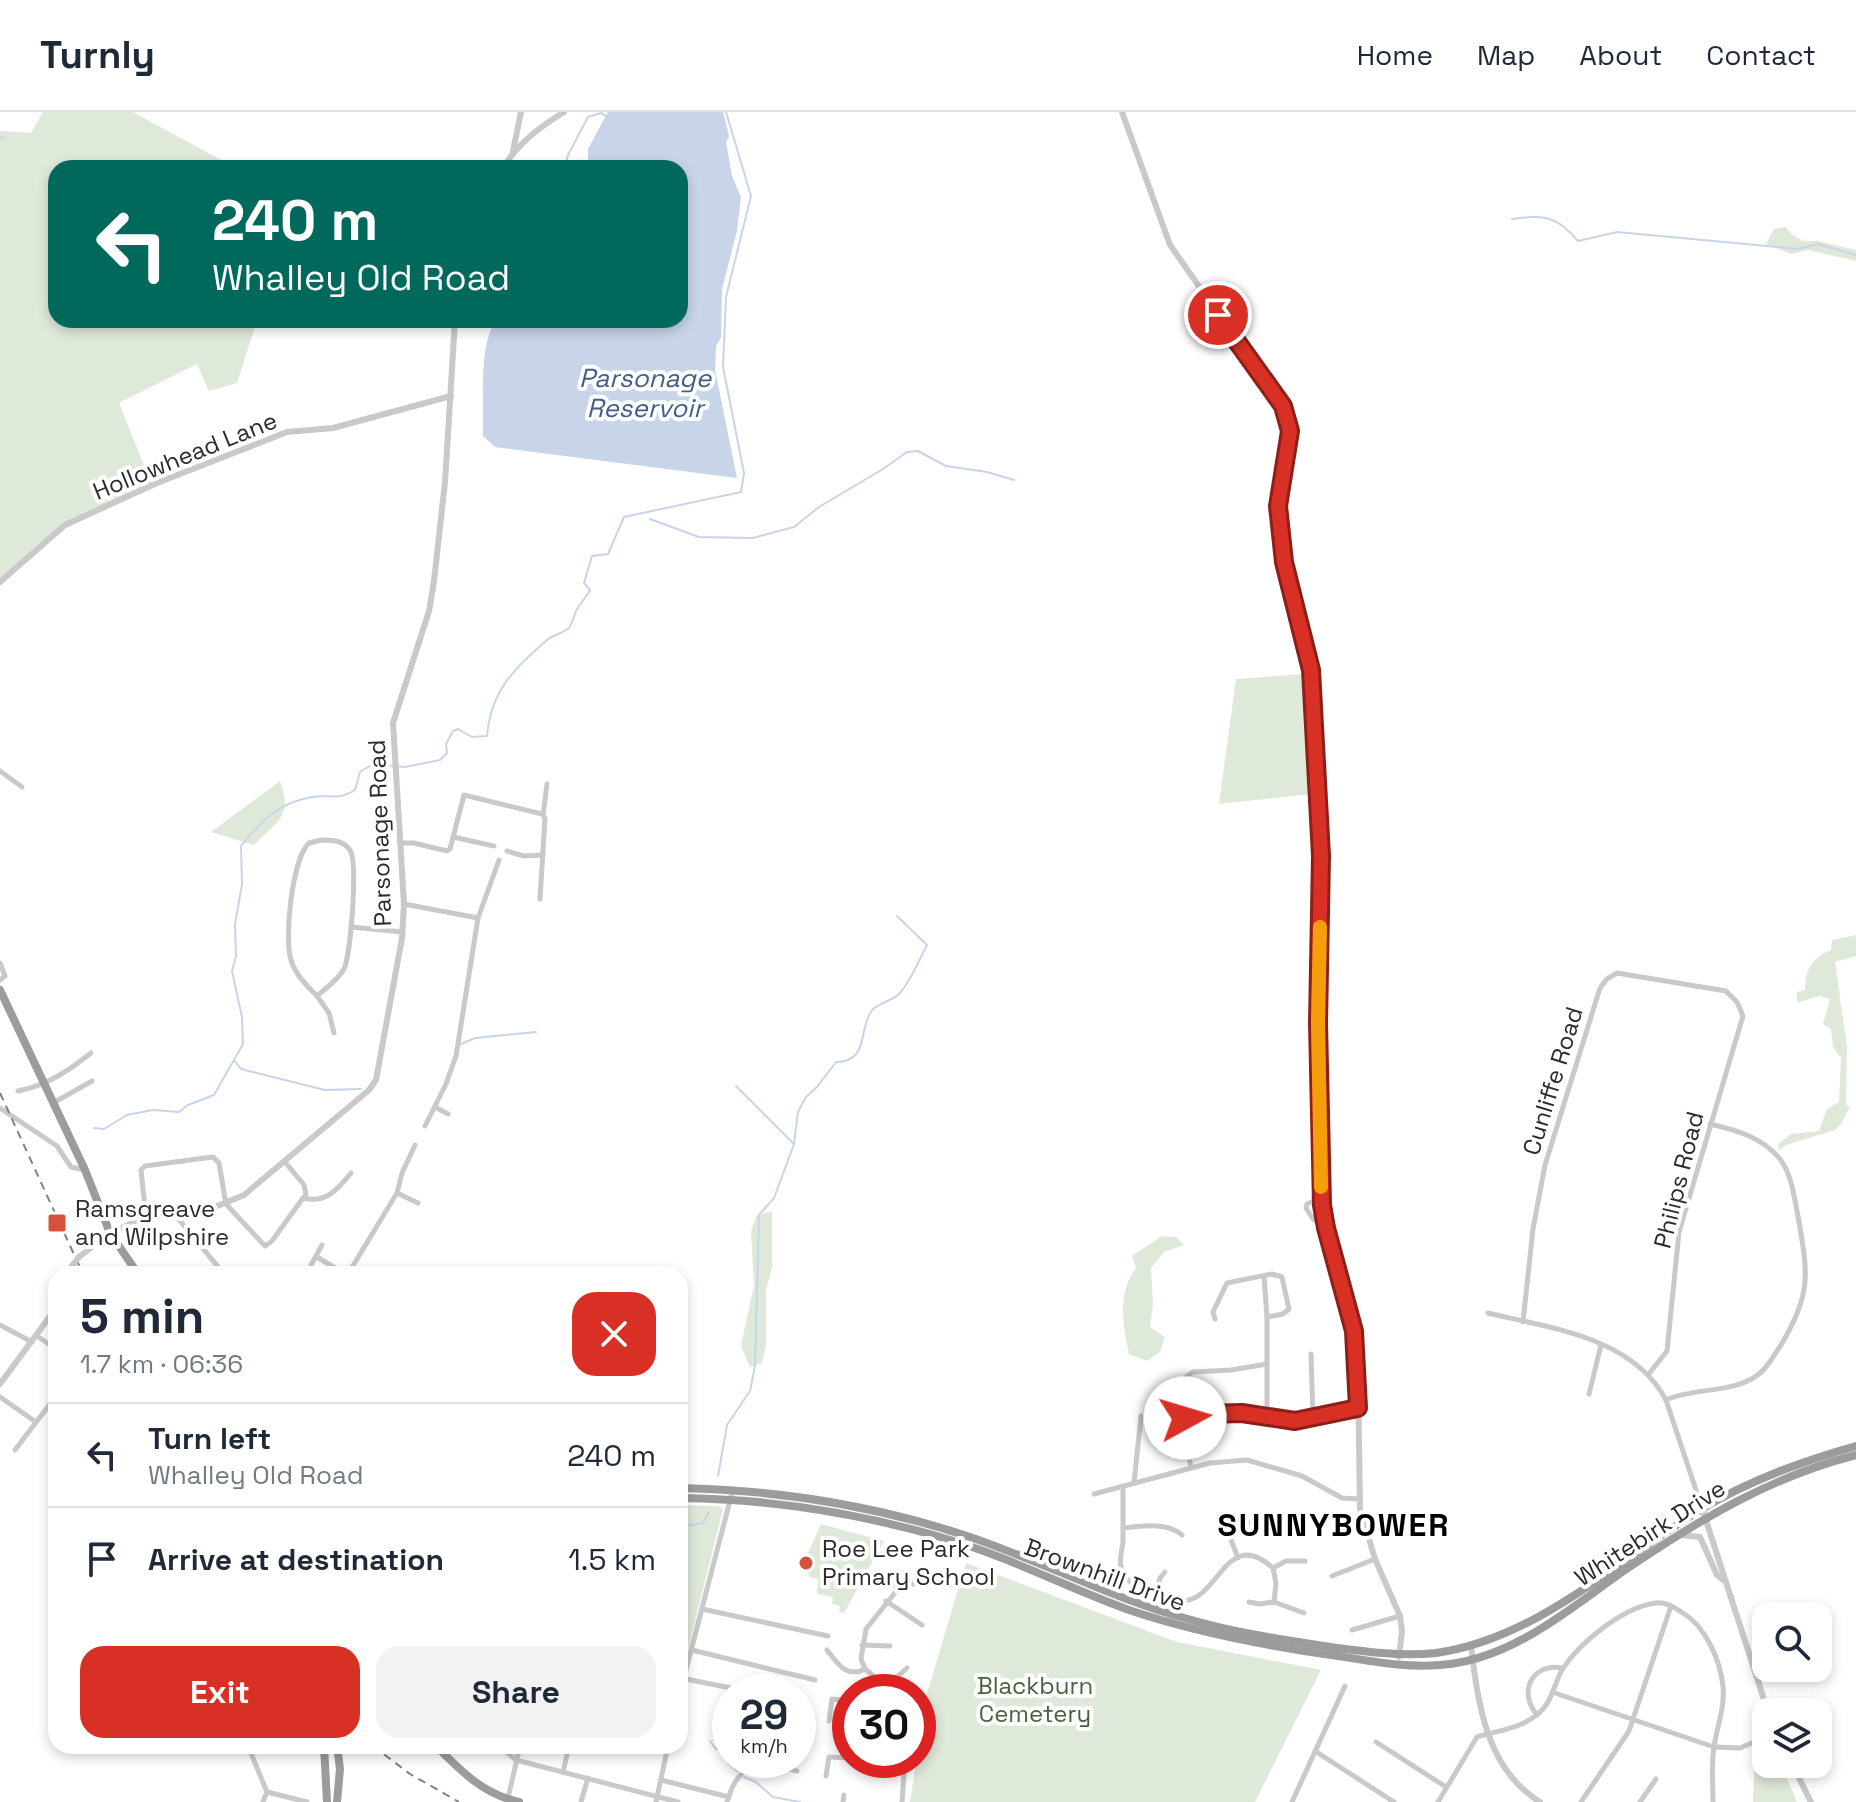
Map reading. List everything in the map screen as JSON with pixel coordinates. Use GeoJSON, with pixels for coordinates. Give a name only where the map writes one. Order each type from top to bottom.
{"type":"FeatureCollection","features":[{"type":"Feature","properties":{"kind":"highway"},"geometry":{"type":"LineString","coordinates":[[1,995],[85,1170],[110,1233],[133,1266]]}},
{"type":"Feature","properties":{"kind":"highway","name":"Whitebirk Drive"},"geometry":{"type":"LineString","coordinates":[[1471,1646],[1499,1636],[1556,1605],[1704,1513],[1784,1469],[1856,1446]]}},
{"type":"Feature","properties":{"kind":"highway","name":"Whitebirk Drive"},"geometry":{"type":"LineString","coordinates":[[1473,1660],[1541,1629],[1704,1513],[1770,1484],[1856,1455]]}},
{"type":"Feature","properties":{"kind":"highway","name":"Brownhill Drive"},"geometry":{"type":"LineString","coordinates":[[688,1489],[810,1508],[946,1538],[1131,1610],[1189,1628],[1282,1648],[1398,1666],[1473,1660]]}},
{"type":"Feature","properties":{"kind":"highway","name":"Brownhill Drive"},"geometry":{"type":"LineString","coordinates":[[688,1497],[732,1494],[794,1496],[955,1532],[1105,1591],[1217,1626],[1363,1652],[1437,1653],[1471,1646]]}},
{"type":"Feature","properties":{"kind":"highway"},"geometry":{"type":"LineString","coordinates":[[324,1754],[327,1802]]}},
{"type":"Feature","properties":{"kind":"highway"},"geometry":{"type":"LineString","coordinates":[[337,1802],[338,1754]]}},
{"type":"Feature","properties":{"kind":"highway"},"geometry":{"type":"LineString","coordinates":[[444,1754],[474,1782],[519,1802]]}},
{"type":"Feature","properties":{"kind":"street"},"geometry":{"type":"LineString","coordinates":[[513,151],[521,112]]}},
{"type":"Feature","properties":{"kind":"street"},"geometry":{"type":"LineString","coordinates":[[508,160],[513,151],[543,125],[564,112]]}},
{"type":"Feature","properties":{"kind":"street"},"geometry":{"type":"LineString","coordinates":[[1122,112],[1170,245],[1283,406],[1290,431],[1278,506],[1284,562],[1311,670],[1321,856],[1318,1023],[1322,1205],[1354,1331],[1359,1499],[1363,1525],[1400,1616],[1402,1631],[1398,1666]]}},
{"type":"Feature","properties":{"kind":"street","name":"Parsonage Road"},"geometry":{"type":"LineString","coordinates":[[72,1266],[110,1233],[146,1217],[171,1210],[203,1209],[226,1204],[244,1195],[369,1090],[376,1080],[403,932],[393,723],[429,611],[434,581],[445,482],[455,328]]}},
{"type":"Feature","properties":{"kind":"street","name":"Hollowhead Lane"},"geometry":{"type":"LineString","coordinates":[[0,582],[65,525],[157,483],[287,432],[333,428],[451,396]]}},
{"type":"Feature","properties":{"kind":"street"},"geometry":{"type":"LineString","coordinates":[[0,771],[22,787]]}},
{"type":"Feature","properties":{"kind":"street"},"geometry":{"type":"LineString","coordinates":[[540,899],[547,784]]}},
{"type":"Feature","properties":{"kind":"street"},"geometry":{"type":"LineString","coordinates":[[400,843],[450,849],[464,795],[543,815]]}},
{"type":"Feature","properties":{"kind":"street"},"geometry":{"type":"LineString","coordinates":[[453,837],[494,846]]}},
{"type":"Feature","properties":{"kind":"street"},"geometry":{"type":"LineString","coordinates":[[317,996],[343,971],[350,945],[351,851],[334,840],[309,843],[298,860],[293,878],[290,957],[304,983],[329,1013],[334,1033]]}},
{"type":"Feature","properties":{"kind":"street"},"geometry":{"type":"LineString","coordinates":[[507,851],[524,856],[543,855]]}},
{"type":"Feature","properties":{"kind":"street"},"geometry":{"type":"LineString","coordinates":[[425,1126],[456,1056],[478,918],[499,860]]}},
{"type":"Feature","properties":{"kind":"street"},"geometry":{"type":"LineString","coordinates":[[404,904],[470,914],[478,918]]}},
{"type":"Feature","properties":{"kind":"street"},"geometry":{"type":"LineString","coordinates":[[351,927],[403,932]]}},
{"type":"Feature","properties":{"kind":"street"},"geometry":{"type":"LineString","coordinates":[[0,963],[5,976],[0,980]]}},
{"type":"Feature","properties":{"kind":"street","name":"Cunliffe Road"},"geometry":{"type":"LineString","coordinates":[[1523,1322],[1533,1229],[1545,1165],[1600,988],[1617,973],[1730,993]]}},
{"type":"Feature","properties":{"kind":"street","name":"Philips Road"},"geometry":{"type":"LineString","coordinates":[[1648,1375],[1664,1357],[1669,1344],[1679,1232],[1743,1016],[1730,993]]}},
{"type":"Feature","properties":{"kind":"street"},"geometry":{"type":"LineString","coordinates":[[18,1091],[44,1084],[91,1053]]}},
{"type":"Feature","properties":{"kind":"street"},"geometry":{"type":"LineString","coordinates":[[53,1103],[92,1081]]}},
{"type":"Feature","properties":{"kind":"street"},"geometry":{"type":"LineString","coordinates":[[435,1107],[448,1114]]}},
{"type":"Feature","properties":{"kind":"street"},"geometry":{"type":"LineString","coordinates":[[0,1108],[57,1146],[71,1167],[85,1170]]}},
{"type":"Feature","properties":{"kind":"street"},"geometry":{"type":"LineString","coordinates":[[1666,1400],[1681,1394],[1740,1384],[1756,1377],[1769,1363],[1791,1328],[1803,1299],[1805,1258],[1793,1187],[1784,1164],[1757,1139],[1710,1124]]}},
{"type":"Feature","properties":{"kind":"street"},"geometry":{"type":"LineString","coordinates":[[351,1266],[397,1193],[415,1145]]}},
{"type":"Feature","properties":{"kind":"street"},"geometry":{"type":"LineString","coordinates":[[146,1217],[139,1175],[145,1166],[213,1157],[219,1163],[226,1204],[265,1246],[306,1195],[304,1185],[285,1162]]}},
{"type":"Feature","properties":{"kind":"street"},"geometry":{"type":"LineString","coordinates":[[303,1198],[312,1200],[333,1195],[351,1173]]}},
{"type":"Feature","properties":{"kind":"street"},"geometry":{"type":"LineString","coordinates":[[397,1193],[418,1203]]}},
{"type":"Feature","properties":{"kind":"street"},"geometry":{"type":"LineString","coordinates":[[1322,1205],[1314,1201],[1306,1208],[1313,1219],[1326,1228]]}},
{"type":"Feature","properties":{"kind":"street"},"geometry":{"type":"LineString","coordinates":[[171,1210],[217,1266]]}},
{"type":"Feature","properties":{"kind":"street"},"geometry":{"type":"LineString","coordinates":[[311,1265],[322,1245]]}},
{"type":"Feature","properties":{"kind":"street"},"geometry":{"type":"LineString","coordinates":[[317,1257],[332,1266]]}},
{"type":"Feature","properties":{"kind":"street"},"geometry":{"type":"LineString","coordinates":[[1264,1276],[1267,1417]]}},
{"type":"Feature","properties":{"kind":"street"},"geometry":{"type":"LineString","coordinates":[[1215,1319],[1213,1312],[1225,1284],[1264,1276],[1281,1276],[1289,1304],[1285,1313],[1267,1317]]}},
{"type":"Feature","properties":{"kind":"street"},"geometry":{"type":"LineString","coordinates":[[1488,1313],[1586,1338],[1630,1357],[1658,1386],[1666,1400],[1763,1698]]}},
{"type":"Feature","properties":{"kind":"street"},"geometry":{"type":"LineString","coordinates":[[0,1384],[48,1319]]}},
{"type":"Feature","properties":{"kind":"street"},"geometry":{"type":"LineString","coordinates":[[0,1325],[48,1345]]}},
{"type":"Feature","properties":{"kind":"street"},"geometry":{"type":"LineString","coordinates":[[1589,1394],[1601,1345]]}},
{"type":"Feature","properties":{"kind":"street"},"geometry":{"type":"LineString","coordinates":[[1311,1354],[1313,1418]]}},
{"type":"Feature","properties":{"kind":"street"},"geometry":{"type":"LineString","coordinates":[[1191,1467],[1184,1433],[1185,1382],[1189,1374],[1267,1364]]}},
{"type":"Feature","properties":{"kind":"street"},"geometry":{"type":"LineString","coordinates":[[0,1397],[36,1422]]}},
{"type":"Feature","properties":{"kind":"street"},"geometry":{"type":"LineString","coordinates":[[15,1450],[48,1406]]}},
{"type":"Feature","properties":{"kind":"street"},"geometry":{"type":"LineString","coordinates":[[1185,1418],[1242,1413],[1295,1421],[1358,1408]]}},
{"type":"Feature","properties":{"kind":"street"},"geometry":{"type":"LineString","coordinates":[[1134,1483],[1141,1416]]}},
{"type":"Feature","properties":{"kind":"street"},"geometry":{"type":"LineString","coordinates":[[1094,1494],[1191,1467],[1247,1460],[1302,1476],[1342,1498],[1359,1499]]}},
{"type":"Feature","properties":{"kind":"street"},"geometry":{"type":"LineString","coordinates":[[1123,1486],[1121,1569],[1132,1583],[1182,1601],[1197,1597],[1221,1569],[1238,1558],[1256,1558],[1273,1568],[1276,1583],[1274,1602]]}},
{"type":"Feature","properties":{"kind":"street"},"geometry":{"type":"LineString","coordinates":[[688,1660],[732,1494]]}},
{"type":"Feature","properties":{"kind":"street"},"geometry":{"type":"LineString","coordinates":[[1228,1518],[1236,1524],[1256,1522],[1278,1533]]}},
{"type":"Feature","properties":{"kind":"street"},"geometry":{"type":"LineString","coordinates":[[1236,1524],[1230,1537],[1238,1558]]}},
{"type":"Feature","properties":{"kind":"street"},"geometry":{"type":"LineString","coordinates":[[1123,1528],[1157,1527],[1178,1531],[1182,1535]]}},
{"type":"Feature","properties":{"kind":"street"},"geometry":{"type":"LineString","coordinates":[[1677,1535],[1688,1533],[1700,1537],[1717,1575],[1726,1582]]}},
{"type":"Feature","properties":{"kind":"street"},"geometry":{"type":"LineString","coordinates":[[1332,1576],[1375,1559]]}},
{"type":"Feature","properties":{"kind":"street"},"geometry":{"type":"LineString","coordinates":[[1273,1568],[1286,1561],[1305,1561]]}},
{"type":"Feature","properties":{"kind":"street"},"geometry":{"type":"LineString","coordinates":[[1156,1593],[1158,1576],[1165,1572]]}},
{"type":"Feature","properties":{"kind":"street"},"geometry":{"type":"LineString","coordinates":[[881,1573],[898,1589]]}},
{"type":"Feature","properties":{"kind":"street"},"geometry":{"type":"LineString","coordinates":[[871,1674],[865,1669],[861,1659],[866,1629],[898,1589],[909,1584],[923,1584]]}},
{"type":"Feature","properties":{"kind":"street"},"geometry":{"type":"LineString","coordinates":[[886,1601],[922,1625]]}},
{"type":"Feature","properties":{"kind":"street"},"geometry":{"type":"LineString","coordinates":[[1249,1602],[1274,1602],[1304,1613]]}},
{"type":"Feature","properties":{"kind":"street"},"geometry":{"type":"LineString","coordinates":[[1438,1802],[1477,1737],[1521,1725],[1537,1715],[1563,1668],[1584,1644],[1611,1622],[1656,1602],[1688,1616],[1703,1632],[1718,1664],[1723,1688],[1723,1716],[1714,1747],[1713,1802]]}},
{"type":"Feature","properties":{"kind":"street"},"geometry":{"type":"LineString","coordinates":[[1581,1802],[1624,1739],[1671,1606]]}},
{"type":"Feature","properties":{"kind":"street"},"geometry":{"type":"LineString","coordinates":[[702,1609],[828,1636]]}},
{"type":"Feature","properties":{"kind":"street"},"geometry":{"type":"LineString","coordinates":[[1352,1630],[1400,1616]]}},
{"type":"Feature","properties":{"kind":"street"},"geometry":{"type":"LineString","coordinates":[[862,1645],[890,1646]]}},
{"type":"Feature","properties":{"kind":"street"},"geometry":{"type":"LineString","coordinates":[[1471,1646],[1487,1734],[1497,1757],[1540,1802]]}},
{"type":"Feature","properties":{"kind":"street"},"geometry":{"type":"LineString","coordinates":[[691,1650],[790,1674]]}},
{"type":"Feature","properties":{"kind":"street"},"geometry":{"type":"LineString","coordinates":[[827,1650],[841,1668],[849,1672],[858,1673],[865,1669]]}},
{"type":"Feature","properties":{"kind":"street"},"geometry":{"type":"LineString","coordinates":[[1537,1715],[1527,1697],[1530,1682],[1540,1670],[1552,1666],[1563,1668]]}},
{"type":"Feature","properties":{"kind":"street"},"geometry":{"type":"LineString","coordinates":[[900,1674],[907,1668]]}},
{"type":"Feature","properties":{"kind":"street"},"geometry":{"type":"LineString","coordinates":[[688,1680],[712,1685]]}},
{"type":"Feature","properties":{"kind":"street"},"geometry":{"type":"LineString","coordinates":[[1292,1802],[1345,1686]]}},
{"type":"Feature","properties":{"kind":"street"},"geometry":{"type":"LineString","coordinates":[[1552,1692],[1714,1747],[1740,1748],[1752,1743]]}},
{"type":"Feature","properties":{"kind":"street"},"geometry":{"type":"LineString","coordinates":[[829,1721],[832,1699]]}},
{"type":"Feature","properties":{"kind":"street"},"geometry":{"type":"LineString","coordinates":[[1376,1742],[1446,1787]]}},
{"type":"Feature","properties":{"kind":"street"},"geometry":{"type":"LineString","coordinates":[[1315,1751],[1394,1802]]}},
{"type":"Feature","properties":{"kind":"street"},"geometry":{"type":"LineString","coordinates":[[251,1754],[267,1792],[263,1802]]}},
{"type":"Feature","properties":{"kind":"street"},"geometry":{"type":"LineString","coordinates":[[509,1754],[516,1760],[656,1799],[678,1802]]}},
{"type":"Feature","properties":{"kind":"street"},"geometry":{"type":"LineString","coordinates":[[507,1799],[518,1754]]}},
{"type":"Feature","properties":{"kind":"street"},"geometry":{"type":"LineString","coordinates":[[563,1772],[567,1754]]}},
{"type":"Feature","properties":{"kind":"street"},"geometry":{"type":"LineString","coordinates":[[656,1799],[666,1754]]}},
{"type":"Feature","properties":{"kind":"street"},"geometry":{"type":"LineString","coordinates":[[826,1776],[829,1757],[832,1757]]}},
{"type":"Feature","properties":{"kind":"street"},"geometry":{"type":"LineString","coordinates":[[581,1802],[588,1778]]}},
{"type":"Feature","properties":{"kind":"street"},"geometry":{"type":"LineString","coordinates":[[661,1780],[728,1799],[736,1778]]}},
{"type":"Feature","properties":{"kind":"street"},"geometry":{"type":"LineString","coordinates":[[902,1802],[904,1778]]}},
{"type":"Feature","properties":{"kind":"street"},"geometry":{"type":"LineString","coordinates":[[1799,1778],[1811,1802]]}},
{"type":"Feature","properties":{"kind":"street"},"geometry":{"type":"LineString","coordinates":[[1640,1802],[1656,1779]]}},
{"type":"Feature","properties":{"kind":"street"},"geometry":{"type":"LineString","coordinates":[[267,1792],[307,1802]]}},
{"type":"Feature","properties":{"kind":"green space"},"geometry":{"type":"Polygon","coordinates":[[[43,112],[133,112],[221,160],[48,160],[48,328],[254,328],[237,383],[209,391],[197,364],[119,403],[152,485],[65,525],[0,582],[0,131],[31,133],[43,112]]]}},
{"type":"Feature","properties":{"kind":"green space"},"geometry":{"type":"Polygon","coordinates":[[[1786,227],[1803,241],[1818,241],[1856,250],[1856,261],[1808,250],[1791,254],[1766,244],[1774,229],[1786,227]]]}},
{"type":"Feature","properties":{"kind":"green space"},"geometry":{"type":"Polygon","coordinates":[[[1306,674],[1311,794],[1219,804],[1236,679],[1306,674]]]}},
{"type":"Feature","properties":{"kind":"green space"},"geometry":{"type":"Polygon","coordinates":[[[280,781],[284,811],[276,824],[254,845],[211,832],[280,781]]]}},
{"type":"Feature","properties":{"kind":"green space"},"geometry":{"type":"Polygon","coordinates":[[[1856,935],[1856,956],[1835,962],[1847,1047],[1846,1105],[1850,1107],[1835,1130],[1779,1150],[1778,1144],[1791,1134],[1819,1131],[1827,1109],[1839,1102],[1841,1058],[1833,1047],[1831,1029],[1823,1024],[1830,999],[1819,996],[1797,1003],[1797,992],[1805,990],[1806,976],[1811,966],[1831,950],[1832,940],[1856,935]]]}},
{"type":"Feature","properties":{"kind":"green space"},"geometry":{"type":"Polygon","coordinates":[[[772,1211],[772,1268],[766,1290],[766,1344],[762,1363],[750,1367],[741,1346],[754,1285],[751,1232],[756,1216],[772,1211]]]}},
{"type":"Feature","properties":{"kind":"green space"},"geometry":{"type":"Polygon","coordinates":[[[1162,1236],[1176,1237],[1184,1245],[1164,1252],[1151,1268],[1153,1304],[1150,1327],[1165,1337],[1160,1352],[1147,1361],[1129,1354],[1124,1299],[1136,1268],[1132,1256],[1162,1236]]]}},
{"type":"Feature","properties":{"kind":"green space"},"geometry":{"type":"Polygon","coordinates":[[[688,1505],[718,1506],[723,1509],[688,1649],[688,1505]]]}},
{"type":"Feature","properties":{"kind":"green space"},"geometry":{"type":"Polygon","coordinates":[[[821,1524],[884,1541],[844,1613],[839,1612],[840,1606],[832,1604],[833,1597],[817,1594],[818,1579],[809,1577],[810,1570],[802,1566],[821,1524]]]}},
{"type":"Feature","properties":{"kind":"green space","name":"Blackburn Cemetery"},"geometry":{"type":"Polygon","coordinates":[[[966,1563],[1177,1642],[1321,1670],[1255,1802],[910,1802],[914,1778],[936,1778],[936,1674],[933,1674],[966,1563]]]}},
{"type":"Feature","properties":{"kind":"green space"},"geometry":{"type":"Polygon","coordinates":[[[1754,1778],[1787,1778],[1797,1802],[1753,1802],[1754,1778]]]}},
{"type":"Feature","properties":{"kind":"water","name":"Parsonage Reservoir"},"geometry":{"type":"Polygon","coordinates":[[[608,112],[723,112],[729,136],[726,142],[732,176],[741,197],[737,231],[722,289],[721,338],[716,346],[715,370],[737,478],[495,447],[483,436],[484,358],[492,328],[688,328],[688,160],[588,160],[588,149],[608,112]]]}},
{"type":"Feature","properties":{"kind":"waterway"},"geometry":{"type":"LineString","coordinates":[[94,1128],[104,1129],[127,1115],[153,1110],[179,1112],[214,1095],[243,1044],[242,1017],[232,971],[242,884],[241,846],[256,828],[290,803],[319,796],[338,796],[355,790],[360,772],[373,764],[405,767],[440,760],[447,753],[446,744],[453,731],[458,729],[472,737],[487,736],[499,693],[524,661],[547,640],[569,628],[590,590],[584,583],[592,556],[608,554],[624,517],[741,492],[744,473],[723,367],[726,297],[751,196],[726,112]]}},
{"type":"Feature","properties":{"kind":"waterway"},"geometry":{"type":"LineString","coordinates":[[567,160],[588,117],[601,113],[606,116]]}},
{"type":"Feature","properties":{"kind":"waterway"},"geometry":{"type":"LineString","coordinates":[[0,138],[4,137]]}},
{"type":"Feature","properties":{"kind":"waterway"},"geometry":{"type":"LineString","coordinates":[[1512,219],[1549,219],[1563,226],[1578,241],[1617,232],[1798,249],[1818,244],[1856,255]]}},
{"type":"Feature","properties":{"kind":"waterway"},"geometry":{"type":"LineString","coordinates":[[650,519],[699,537],[753,538],[794,527],[819,507],[907,452],[918,451],[946,466],[1014,480]]}},
{"type":"Feature","properties":{"kind":"waterway"},"geometry":{"type":"LineString","coordinates":[[718,1476],[727,1425],[750,1391],[755,1366],[759,1215],[774,1198],[794,1144],[798,1112],[806,1097],[836,1062],[847,1061],[859,1050],[872,1010],[899,994],[927,945],[897,916]]}},
{"type":"Feature","properties":{"kind":"waterway"},"geometry":{"type":"LineString","coordinates":[[461,1044],[475,1038],[536,1032]]}},
{"type":"Feature","properties":{"kind":"waterway"},"geometry":{"type":"LineString","coordinates":[[234,1060],[241,1069],[325,1090],[361,1089]]}},
{"type":"Feature","properties":{"kind":"waterway"},"geometry":{"type":"LineString","coordinates":[[736,1086],[794,1144]]}},
{"type":"Feature","properties":{"kind":"waterway"},"geometry":{"type":"LineString","coordinates":[[688,1526],[703,1523],[709,1512]]}},
{"type":"Feature","properties":{"kind":"waterway"},"geometry":{"type":"LineString","coordinates":[[746,1778],[773,1797],[800,1802]]}},
{"type":"Feature","properties":{"kind":"railway"},"geometry":{"type":"LineString","coordinates":[[0,1093],[79,1266]]}},
{"type":"Feature","properties":{"kind":"railway"},"geometry":{"type":"LineString","coordinates":[[384,1754],[410,1774],[459,1802]]}},
{"type":"Feature","properties":{"kind":"slow traffic"},"geometry":{"type":"LineString","coordinates":[[1320,927],[1321,1187]]}},
{"type":"Feature","properties":{"kind":"place","name":"Ramsgreave and Wilpshire"},"geometry":{"type":"Point","coordinates":[57,1223]}},
{"type":"Feature","properties":{"kind":"place","name":"Roe Lee Park Primary School"},"geometry":{"type":"Point","coordinates":[806,1563]}},
{"type":"Feature","properties":{"kind":"district","name":"SUNNYBOWER"},"geometry":{"type":"Point","coordinates":[1334,1525]}},
{"type":"Feature","properties":{"kind":"route"},"geometry":{"type":"LineString","coordinates":[[1185,1418],[1242,1413],[1301,1421],[1338,1410],[1358,1408],[1354,1331],[1322,1205],[1318,1023],[1321,856],[1311,670],[1284,562],[1278,506],[1290,445],[1289,423],[1283,406],[1218,315]]}}]}
